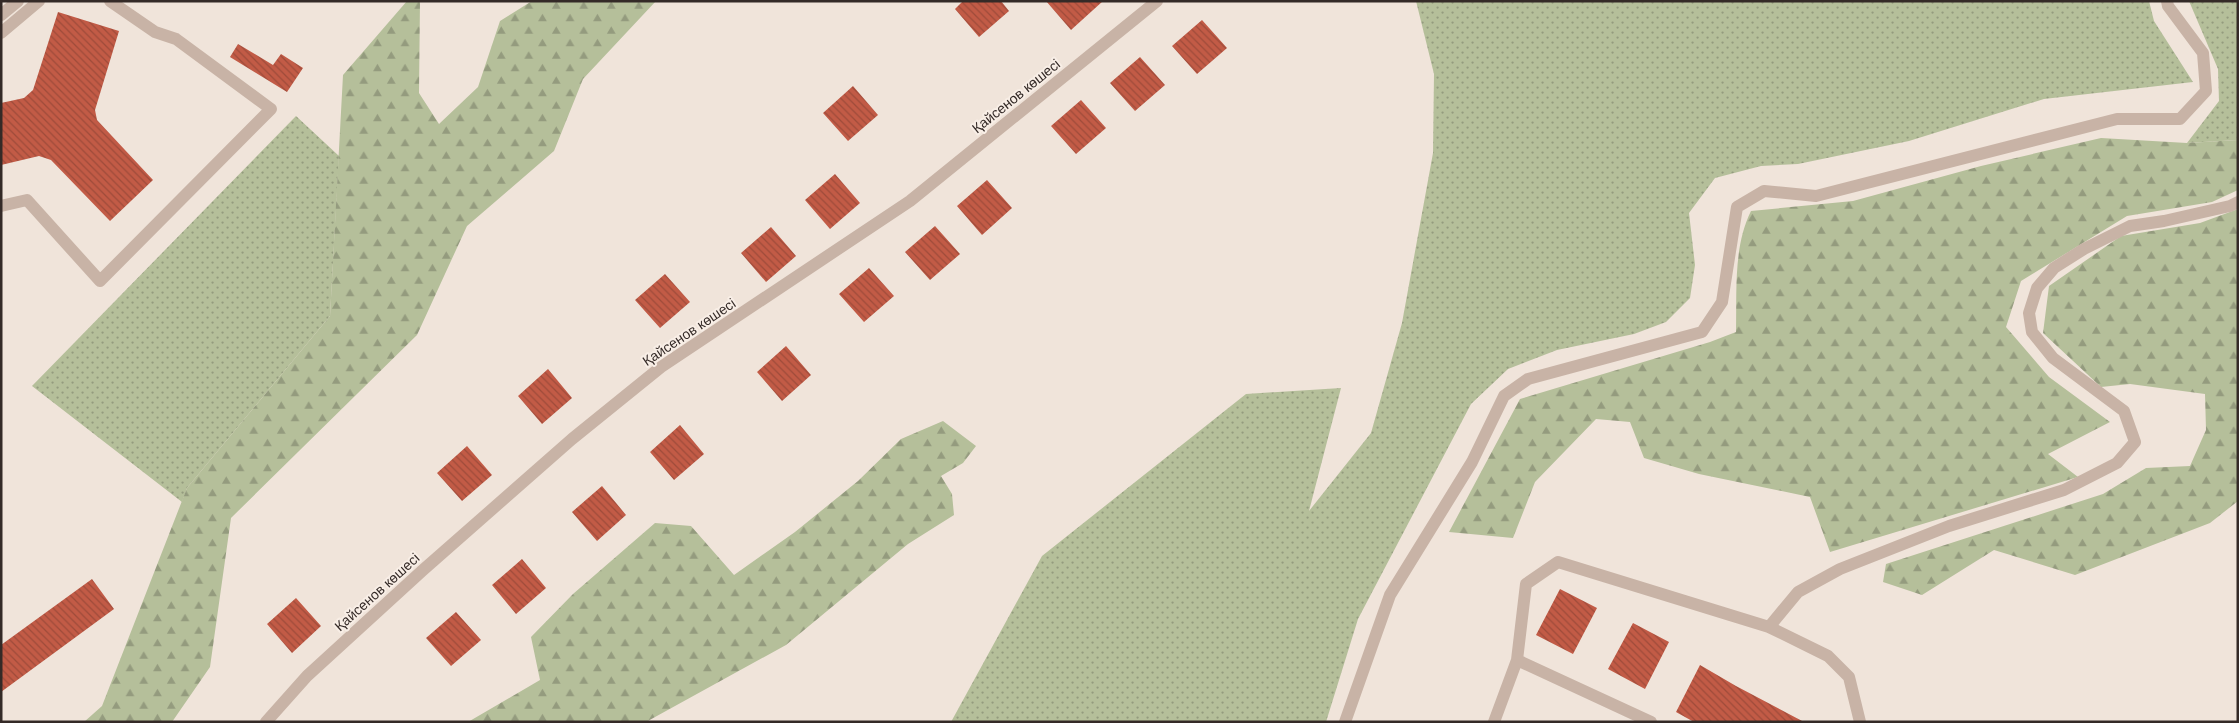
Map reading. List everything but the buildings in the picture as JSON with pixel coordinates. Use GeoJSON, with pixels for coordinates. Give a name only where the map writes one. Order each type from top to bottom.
{"type":"FeatureCollection","features":[{"type":"Feature","properties":{"kind":"street"},"geometry":{"type":"LineString","coordinates":[[1,15],[18,1]]}},
{"type":"Feature","properties":{"kind":"street"},"geometry":{"type":"LineString","coordinates":[[1,33],[39,1]]}},
{"type":"Feature","properties":{"kind":"street"},"geometry":{"type":"LineString","coordinates":[[1,206],[27,200],[100,281],[271,109],[176,39],[155,32],[110,1]]}},
{"type":"Feature","properties":{"kind":"street","name":"Қайсенов көшесі"},"geometry":{"type":"LineString","coordinates":[[266,722],[307,676],[423,570],[572,440],[654,373],[910,202],[1157,1]]}},
{"type":"Feature","properties":{"kind":"street"},"geometry":{"type":"LineString","coordinates":[[1344,722],[1390,595],[1472,462],[1504,396],[1528,379],[1702,332],[1722,302],[1737,207],[1764,191],[1816,196],[2116,119],[2180,119],[2206,91],[2203,53],[2168,6],[2167,1]]}},
{"type":"Feature","properties":{"kind":"street"},"geometry":{"type":"LineString","coordinates":[[1769,627],[1798,592],[1840,569],[1949,526],[2064,490],[2117,463],[2135,442],[2124,410],[2053,358],[2032,332],[2029,313],[2037,288],[2054,268],[2084,249],[2130,226],[2164,221],[2230,206],[2238,202]]}},
{"type":"Feature","properties":{"kind":"street"},"geometry":{"type":"LineString","coordinates":[[1494,722],[1517,660],[1526,584],[1558,562],[1769,627],[1828,656],[1848,677],[1860,722]]}},
{"type":"Feature","properties":{"kind":"street"},"geometry":{"type":"LineString","coordinates":[[1517,660],[1652,722]]}},
{"type":"Feature","properties":{"kind":"green space"},"geometry":{"type":"Polygon","coordinates":[[[407,1],[420,1],[419,93],[439,124],[478,87],[500,21],[532,1],[656,1],[583,79],[554,151],[467,226],[417,335],[231,518],[210,667],[172,722],[84,722],[102,706],[187,488],[330,316],[343,75],[407,1]]]}},
{"type":"Feature","properties":{"kind":"green space"},"geometry":{"type":"Polygon","coordinates":[[[1416,1],[2149,1],[2154,21],[2193,82],[2044,99],[1909,141],[1798,164],[1761,166],[1715,178],[1689,213],[1695,265],[1690,298],[1666,322],[1634,334],[1557,350],[1508,369],[1471,404],[1358,619],[1326,722],[951,722],[1042,556],[1246,394],[1341,388],[1309,511],[1371,433],[1402,323],[1433,153],[1434,74],[1416,1]]]}},
{"type":"Feature","properties":{"kind":"green space"},"geometry":{"type":"Polygon","coordinates":[[[2189,1],[2238,1],[2238,140],[2187,143],[2219,101],[2218,69],[2189,1]]]}},
{"type":"Feature","properties":{"kind":"green space"},"geometry":{"type":"Polygon","coordinates":[[[296,116],[339,156],[330,316],[187,488],[182,502],[32,386],[296,116]]]}},
{"type":"Feature","properties":{"kind":"green space"},"geometry":{"type":"Polygon","coordinates":[[[2101,138],[2187,143],[2238,140],[2238,190],[2212,202],[2127,216],[2021,281],[2006,327],[2049,377],[2110,422],[2048,454],[2078,477],[1830,552],[1810,497],[1699,474],[1644,458],[1630,422],[1596,419],[1535,482],[1513,538],[1449,532],[1520,399],[1710,342],[1736,332],[1737,270],[1741,240],[1751,211],[1853,201],[1981,166],[2101,138]]]}},
{"type":"Feature","properties":{"kind":"green space"},"geometry":{"type":"Polygon","coordinates":[[[2238,209],[2238,501],[2210,523],[2075,575],[1994,550],[1922,595],[1883,582],[1886,564],[2103,494],[2146,468],[2190,466],[2206,430],[2205,394],[2130,384],[2101,387],[2043,333],[2049,286],[2121,236],[2200,223],[2238,209]]]}},
{"type":"Feature","properties":{"kind":"green space"},"geometry":{"type":"Polygon","coordinates":[[[943,421],[976,446],[963,463],[941,476],[952,494],[954,515],[908,544],[786,645],[646,722],[468,722],[540,680],[531,637],[573,594],[655,523],[691,526],[734,575],[795,532],[858,481],[901,439],[943,421]]]}}]}
